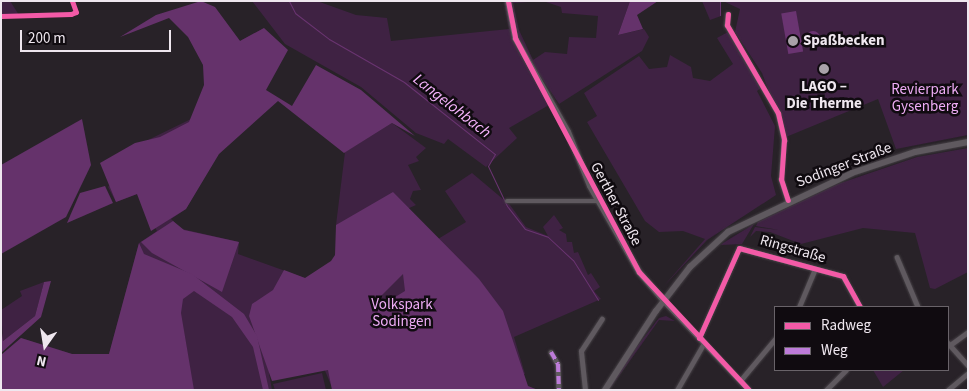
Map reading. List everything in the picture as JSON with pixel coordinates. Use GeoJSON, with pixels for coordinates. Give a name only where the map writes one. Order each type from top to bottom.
{"type":"FeatureCollection","features":[{"type":"Feature","properties":{"kind":"main road","name":"Gerther Straße"},"geometry":{"type":"LineString","coordinates":[[508,1],[516,38],[568,132],[598,201],[639,272],[664,301]]}},
{"type":"Feature","properties":{"kind":"main road","name":"Sodinger Straße"},"geometry":{"type":"LineString","coordinates":[[605,390],[664,301],[718,240],[788,200],[894,158],[968,142]]}},
{"type":"Feature","properties":{"kind":"street"},"geometry":{"type":"LineString","coordinates":[[728,14],[727,25],[778,114],[784,140],[782,179],[788,200]]}},
{"type":"Feature","properties":{"kind":"street"},"geometry":{"type":"LineString","coordinates":[[507,202],[598,201]]}},
{"type":"Feature","properties":{"kind":"street","name":"Ringstraße"},"geometry":{"type":"LineString","coordinates":[[699,338],[739,248],[845,278],[859,306]]}},
{"type":"Feature","properties":{"kind":"street"},"geometry":{"type":"LineString","coordinates":[[897,257],[918,306]]}},
{"type":"Feature","properties":{"kind":"street"},"geometry":{"type":"LineString","coordinates":[[799,306],[815,268]]}},
{"type":"Feature","properties":{"kind":"street","name":"Gerther Straße"},"geometry":{"type":"LineString","coordinates":[[664,301],[749,390]]}},
{"type":"Feature","properties":{"kind":"street"},"geometry":{"type":"LineString","coordinates":[[586,390],[581,351],[602,319]]}},
{"type":"Feature","properties":{"kind":"street"},"geometry":{"type":"LineString","coordinates":[[968,332],[949,344],[968,365]]}},
{"type":"Feature","properties":{"kind":"street"},"geometry":{"type":"LineString","coordinates":[[740,381],[774,340]]}},
{"type":"Feature","properties":{"kind":"street"},"geometry":{"type":"LineString","coordinates":[[677,390],[704,343]]}},
{"type":"Feature","properties":{"kind":"street"},"geometry":{"type":"LineString","coordinates":[[551,352],[560,372],[560,390]]}},
{"type":"Feature","properties":{"kind":"street"},"geometry":{"type":"LineString","coordinates":[[826,390],[845,371]]}},
{"type":"Feature","properties":{"kind":"street"},"geometry":{"type":"LineString","coordinates":[[948,390],[968,373]]}},
{"type":"Feature","properties":{"kind":"green space"},"geometry":{"type":"Polygon","coordinates":[[[1,1],[10,1],[19,15],[1,15],[1,1]]]}},
{"type":"Feature","properties":{"kind":"green space"},"geometry":{"type":"Polygon","coordinates":[[[201,1],[215,7],[240,41],[264,28],[288,50],[266,90],[292,106],[316,65],[361,90],[415,136],[392,123],[344,153],[278,101],[219,154],[186,209],[151,231],[137,194],[116,202],[100,163],[135,143],[160,137],[189,122],[204,85],[203,65],[188,37],[169,18],[120,37],[156,15],[201,1]]]}},
{"type":"Feature","properties":{"kind":"green space"},"geometry":{"type":"Polygon","coordinates":[[[252,1],[317,1],[356,15],[387,18],[391,41],[509,29],[504,1],[543,1],[630,1],[618,35],[644,29],[649,37],[642,51],[559,104],[531,62],[549,105],[509,128],[517,138],[486,167],[448,139],[444,144],[416,133],[361,87],[285,44],[252,1]],[[543,1],[513,3],[519,30],[533,60],[545,52],[567,54],[569,37],[596,38],[598,16],[562,13],[561,7],[543,1]]]}},
{"type":"Feature","properties":{"kind":"green space"},"geometry":{"type":"Polygon","coordinates":[[[630,1],[658,1],[637,15],[643,29],[618,35],[630,1]]]}},
{"type":"Feature","properties":{"kind":"green space"},"geometry":{"type":"Polygon","coordinates":[[[702,1],[721,1],[721,16],[710,20],[702,1]]]}},
{"type":"Feature","properties":{"kind":"green space","name":"Revierpark Gysenberg"},"geometry":{"type":"Polygon","coordinates":[[[723,1],[968,1],[968,135],[896,149],[878,99],[786,137],[762,73],[735,32],[740,9],[723,1]]]}},
{"type":"Feature","properties":{"kind":"green space","name":"Volkspark Sodingen"},"geometry":{"type":"Polygon","coordinates":[[[215,8],[240,41],[264,28],[219,151],[186,209],[171,219],[182,229],[239,242],[238,254],[316,282],[347,258],[336,225],[345,152],[392,123],[426,148],[416,157],[419,161],[408,165],[421,190],[413,191],[410,199],[416,205],[407,209],[438,239],[466,222],[445,191],[472,173],[510,205],[526,227],[548,236],[543,227],[554,215],[563,228],[559,230],[566,234],[567,242],[572,242],[574,253],[578,252],[588,275],[591,273],[600,287],[594,291],[601,299],[514,337],[525,374],[333,390],[321,361],[269,373],[272,390],[1,390],[1,355],[21,338],[72,354],[109,354],[139,243],[157,231],[137,194],[116,202],[108,187],[150,139],[191,119],[205,91],[215,8]]]}},
{"type":"Feature","properties":{"kind":"green space"},"geometry":{"type":"Polygon","coordinates":[[[728,32],[761,88],[757,91],[775,126],[771,176],[776,195],[707,240],[663,287],[705,239],[683,231],[659,232],[645,221],[587,122],[597,116],[584,93],[639,56],[649,69],[667,67],[670,55],[691,67],[693,78],[710,81],[733,64],[717,38],[728,32]]]}},
{"type":"Feature","properties":{"kind":"green space"},"geometry":{"type":"Polygon","coordinates":[[[82,119],[91,165],[66,217],[1,254],[1,165],[82,119]]]}},
{"type":"Feature","properties":{"kind":"green space"},"geometry":{"type":"Polygon","coordinates":[[[968,148],[968,272],[935,289],[930,288],[915,233],[863,228],[801,244],[770,232],[756,231],[750,237],[755,227],[779,230],[756,226],[758,222],[838,184],[917,157],[968,148]]]}},
{"type":"Feature","properties":{"kind":"green space"},"geometry":{"type":"Polygon","coordinates":[[[105,186],[113,203],[67,223],[80,193],[105,186]]]}},
{"type":"Feature","properties":{"kind":"green space"},"geometry":{"type":"Polygon","coordinates":[[[393,192],[479,279],[503,311],[528,386],[538,390],[332,390],[328,370],[272,381],[249,316],[252,304],[273,290],[284,270],[305,278],[331,261],[335,255],[336,225],[393,192]],[[403,274],[380,297],[382,305],[405,291],[403,274]]]}},
{"type":"Feature","properties":{"kind":"green space"},"geometry":{"type":"Polygon","coordinates":[[[173,221],[184,230],[239,242],[222,292],[152,253],[141,242],[173,221]]]}},
{"type":"Feature","properties":{"kind":"green space"},"geometry":{"type":"Polygon","coordinates":[[[754,224],[742,244],[721,245],[723,243],[754,224]]]}},
{"type":"Feature","properties":{"kind":"green space"},"geometry":{"type":"Polygon","coordinates":[[[139,243],[144,254],[192,274],[244,314],[257,336],[269,390],[263,390],[253,347],[232,317],[194,291],[183,299],[181,313],[194,390],[1,390],[1,355],[21,338],[72,354],[109,354],[139,243]]]}},
{"type":"Feature","properties":{"kind":"green space"},"geometry":{"type":"Polygon","coordinates":[[[51,281],[41,317],[1,353],[1,325],[3,341],[35,316],[44,282],[51,281]]]}},
{"type":"Feature","properties":{"kind":"green space"},"geometry":{"type":"Polygon","coordinates":[[[44,282],[35,316],[3,341],[1,310],[22,296],[20,291],[44,282]]]}},
{"type":"Feature","properties":{"kind":"green space"},"geometry":{"type":"Polygon","coordinates":[[[666,316],[675,321],[659,320],[609,390],[622,366],[659,318],[666,316]]]}},
{"type":"Feature","properties":{"kind":"green space"},"geometry":{"type":"Polygon","coordinates":[[[874,371],[903,371],[883,387],[874,371]]]}},
{"type":"Feature","properties":{"kind":"green space"},"geometry":{"type":"Polygon","coordinates":[[[322,373],[326,390],[275,390],[273,384],[322,373]]]}},
{"type":"Feature","properties":{"kind":"shaded area"},"geometry":{"type":"Polygon","coordinates":[[[796,11],[803,51],[788,54],[781,14],[796,11]]]}},
{"type":"Feature","properties":{"kind":"shaded area"},"geometry":{"type":"Polygon","coordinates":[[[810,31],[816,31],[820,38],[816,45],[810,45],[806,41],[806,35],[810,31]]]}},
{"type":"Feature","properties":{"kind":"waterway","name":"Langelohbach"},"geometry":{"type":"LineString","coordinates":[[289,1],[295,13],[329,39],[404,82],[495,154],[488,166],[507,206],[525,229],[548,237],[573,260],[598,300]]}},
{"type":"Feature","properties":{"kind":"waterway"},"geometry":{"type":"LineString","coordinates":[[720,1],[720,15]]}},
{"type":"Feature","properties":{"kind":"marked path"},"geometry":{"type":"LineString","coordinates":[[551,352],[558,364],[559,390]]}},
{"type":"Feature","properties":{"kind":"cycle path"},"geometry":{"type":"LineString","coordinates":[[1,16],[71,14],[76,12],[72,1]]}},
{"type":"Feature","properties":{"kind":"cycle path"},"geometry":{"type":"LineString","coordinates":[[508,1],[515,38],[639,272],[749,390]]}},
{"type":"Feature","properties":{"kind":"cycle path"},"geometry":{"type":"LineString","coordinates":[[728,14],[727,25],[778,113],[784,140],[781,179],[788,200]]}},
{"type":"Feature","properties":{"kind":"cycle path"},"geometry":{"type":"LineString","coordinates":[[699,338],[739,248],[843,276],[859,306]]}},
{"type":"Feature","properties":{"kind":"place","name":"Spaßbecken"},"geometry":{"type":"Point","coordinates":[793,41]}},
{"type":"Feature","properties":{"kind":"place","name":"LAGO – Die Therme"},"geometry":{"type":"Point","coordinates":[824,69]}}]}
